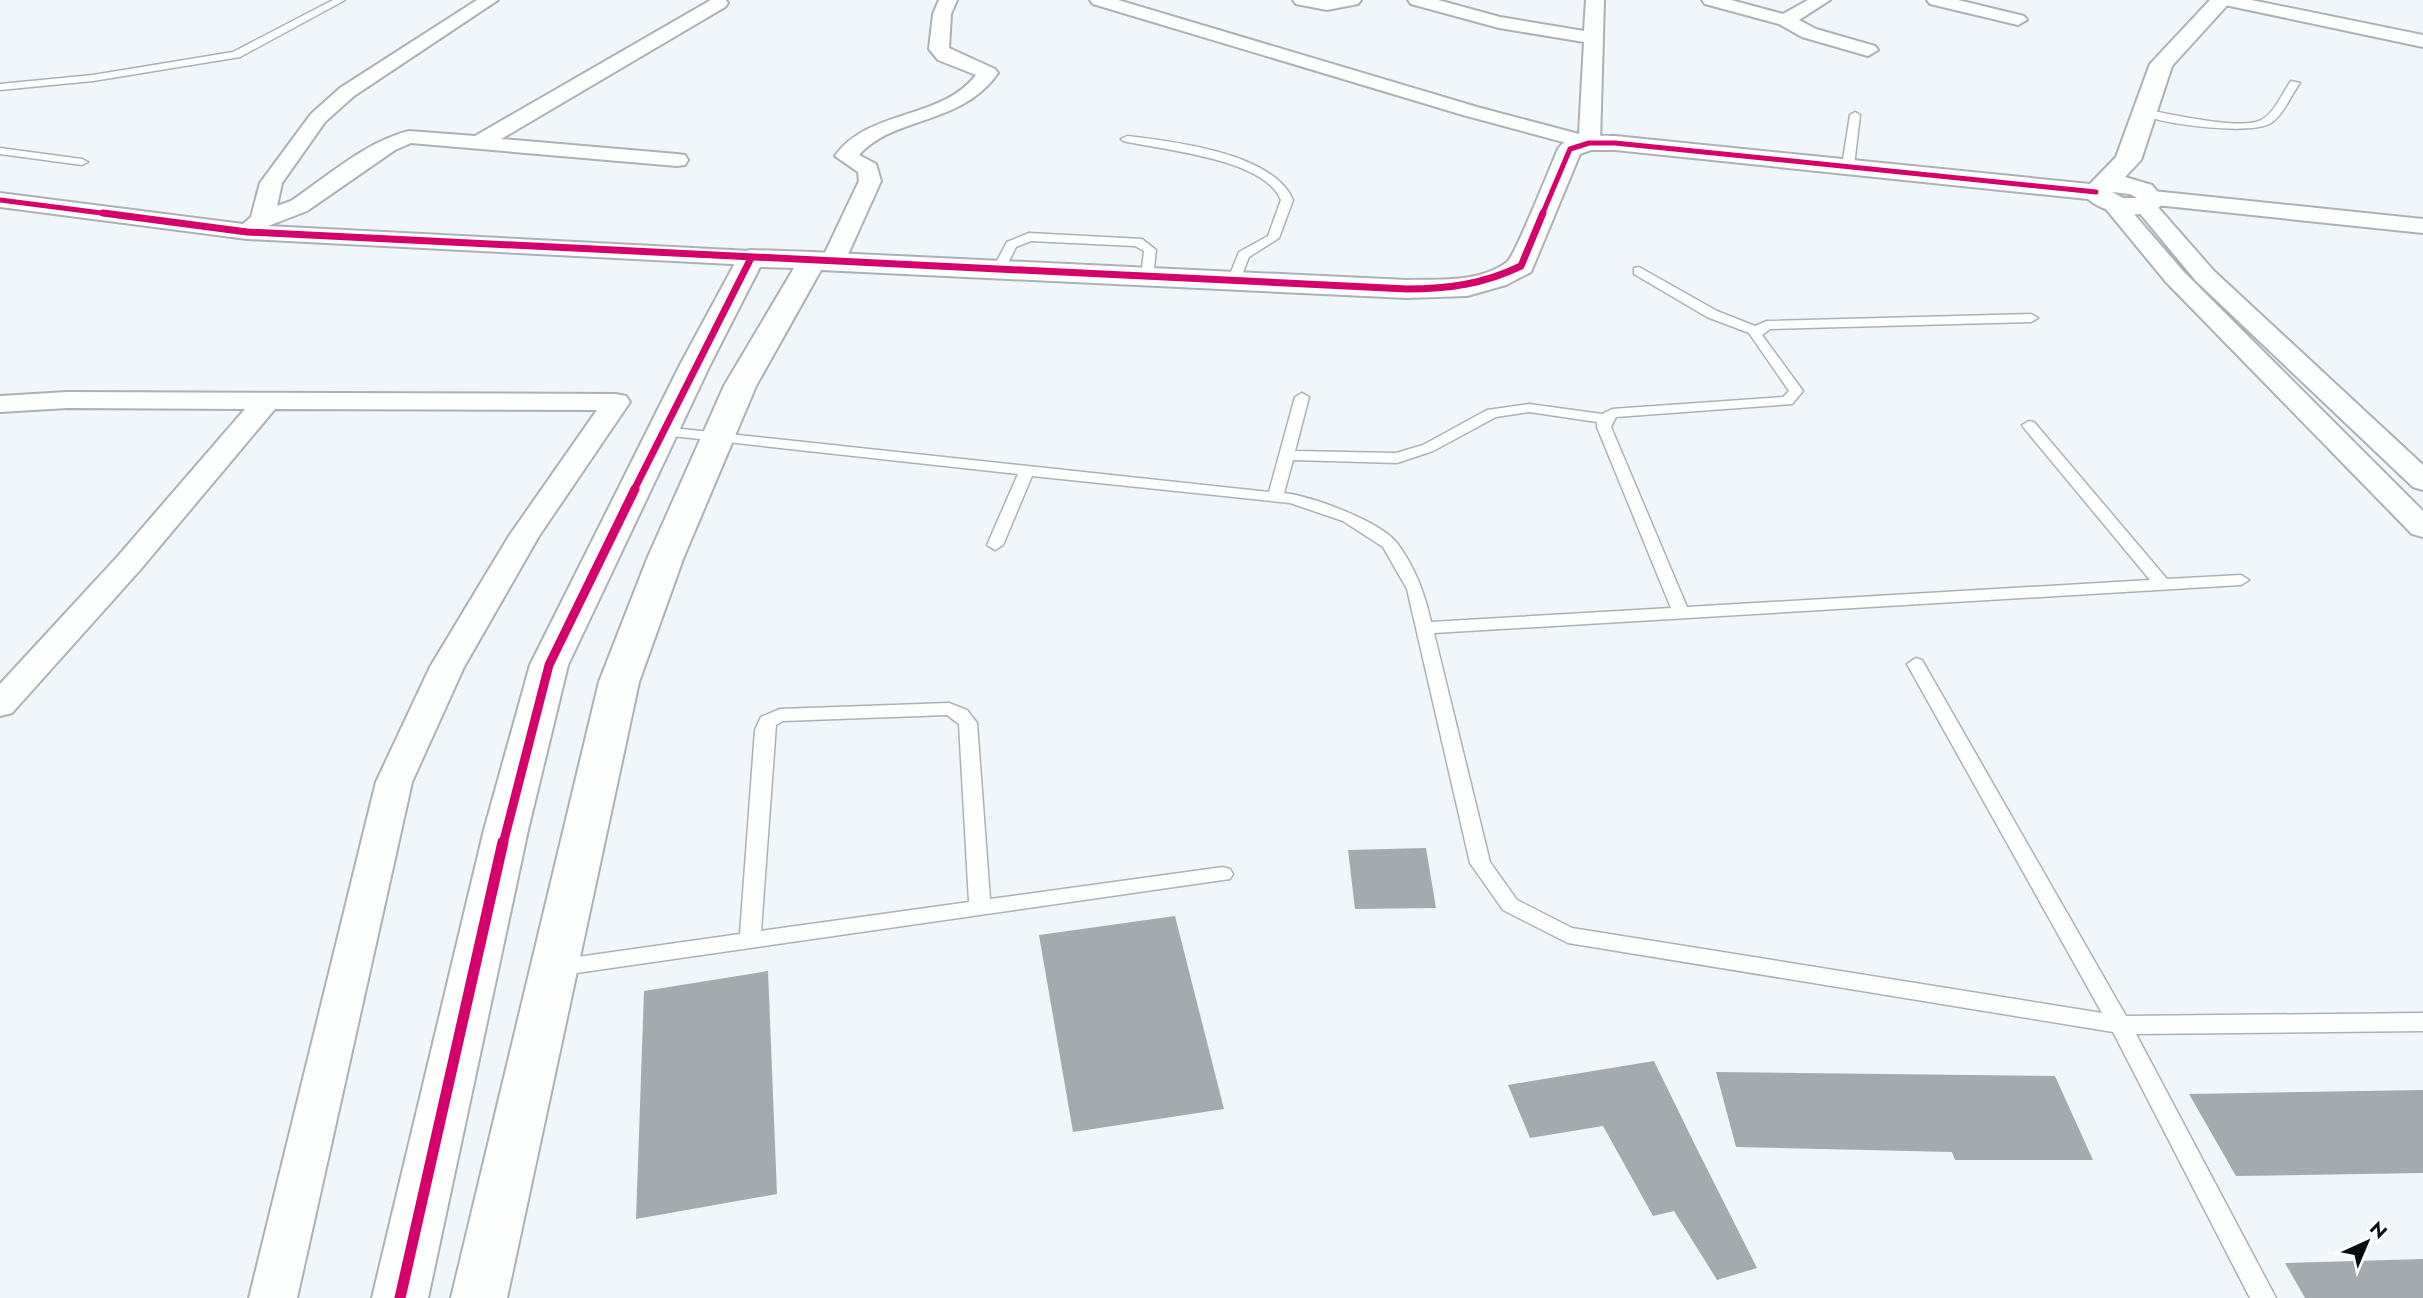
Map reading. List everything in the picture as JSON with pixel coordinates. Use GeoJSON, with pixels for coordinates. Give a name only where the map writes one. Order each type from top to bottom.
{"type":"FeatureCollection","features":[{"type":"Feature","properties":{"kind":"street"},"geometry":{"type":"LineString","coordinates":[[254,226],[271,183],[318,118],[347,92],[489,0]]}},
{"type":"Feature","properties":{"kind":"street"},"geometry":{"type":"LineString","coordinates":[[479,1298],[619,682],[664,559],[740,386],[823,261],[870,181],[868,169],[845,156],[866,138],[973,90],[988,73],[945,56],[939,49],[942,14],[948,0]]}},
{"type":"Feature","properties":{"kind":"street"},"geometry":{"type":"LineString","coordinates":[[1099,0],[1470,111],[1589,143],[1615,143],[2103,193],[2125,185],[2147,198],[2423,226]]}},
{"type":"Feature","properties":{"kind":"street"},"geometry":{"type":"LineString","coordinates":[[1302,0],[1327,5],[1352,0]]}},
{"type":"Feature","properties":{"kind":"street"},"geometry":{"type":"LineString","coordinates":[[1417,0],[1499,22],[1594,38]]}},
{"type":"Feature","properties":{"kind":"street"},"geometry":{"type":"LineString","coordinates":[[1589,143],[1595,0]]}},
{"type":"Feature","properties":{"kind":"street"},"geometry":{"type":"LineString","coordinates":[[1711,0],[1785,20],[1809,33],[1868,50]]}},
{"type":"Feature","properties":{"kind":"street"},"geometry":{"type":"LineString","coordinates":[[1785,20],[1821,0]]}},
{"type":"Feature","properties":{"kind":"street"},"geometry":{"type":"LineString","coordinates":[[1936,0],[2018,20]]}},
{"type":"Feature","properties":{"kind":"street"},"geometry":{"type":"LineString","coordinates":[[2103,193],[2128,160],[2161,64],[2224,0],[2423,41]]}},
{"type":"Feature","properties":{"kind":"street"},"geometry":{"type":"LineString","coordinates":[[477,144],[719,3]]}},
{"type":"Feature","properties":{"kind":"street"},"geometry":{"type":"LineString","coordinates":[[254,226],[299,206],[387,145],[409,137],[677,160]]}},
{"type":"Feature","properties":{"kind":"street"},"geometry":{"type":"LineString","coordinates":[[0,200],[254,226],[751,258],[1233,282],[1467,288],[1496,279],[1521,266],[1570,149],[1589,143]]}},
{"type":"Feature","properties":{"kind":"street"},"geometry":{"type":"LineString","coordinates":[[2128,160],[2147,198],[2206,276],[2423,481]]}},
{"type":"Feature","properties":{"kind":"street"},"geometry":{"type":"LineString","coordinates":[[2103,193],[2175,277],[2423,528]]}},
{"type":"Feature","properties":{"kind":"street"},"geometry":{"type":"LineString","coordinates":[[400,1298],[503,843],[549,665],[751,258]]}},
{"type":"Feature","properties":{"kind":"street"},"geometry":{"type":"LineString","coordinates":[[0,404],[67,400],[265,403],[438,399],[616,402],[524,537],[447,667],[394,782],[272,1298]]}},
{"type":"Feature","properties":{"kind":"street"},"geometry":{"type":"LineString","coordinates":[[0,705],[129,562],[265,403]]}},
{"type":"Feature","properties":{"kind":"lane"},"geometry":{"type":"LineString","coordinates":[[0,87],[93,78],[236,55],[340,0]]}},
{"type":"Feature","properties":{"kind":"lane"},"geometry":{"type":"LineString","coordinates":[[2142,113],[2227,126],[2254,127],[2266,122],[2295,83]]}},
{"type":"Feature","properties":{"kind":"lane"},"geometry":{"type":"LineString","coordinates":[[1848,166],[1856,115]]}},
{"type":"Feature","properties":{"kind":"lane"},"geometry":{"type":"LineString","coordinates":[[1127,139],[1174,145],[1217,155],[1247,166],[1283,190],[1287,200],[1273,238],[1243,255],[1233,282]]}},
{"type":"Feature","properties":{"kind":"lane"},"geometry":{"type":"LineString","coordinates":[[0,151],[82,162]]}},
{"type":"Feature","properties":{"kind":"lane"},"geometry":{"type":"LineString","coordinates":[[1639,271],[1712,314],[1756,331],[1767,325],[2031,318]]}},
{"type":"Feature","properties":{"kind":"lane"},"geometry":{"type":"LineString","coordinates":[[1681,612],[1604,427],[1605,419],[1612,413],[1787,401],[1797,391],[1758,340],[1756,331]]}},
{"type":"Feature","properties":{"kind":"lane"},"geometry":{"type":"LineString","coordinates":[[1275,497],[1302,397]]}},
{"type":"Feature","properties":{"kind":"lane"},"geometry":{"type":"LineString","coordinates":[[1286,455],[1397,458],[1428,447],[1492,413],[1529,408],[1605,419]]}},
{"type":"Feature","properties":{"kind":"lane"},"geometry":{"type":"LineString","coordinates":[[2029,425],[2163,585]]}},
{"type":"Feature","properties":{"kind":"lane"},"geometry":{"type":"LineString","coordinates":[[663,431],[1292,499],[1349,518],[1389,544],[1415,589],[1480,863],[1510,905],[1567,935],[2120,1025],[2423,1022]]}},
{"type":"Feature","properties":{"kind":"lane"},"geometry":{"type":"LineString","coordinates":[[995,545],[1027,470]]}},
{"type":"Feature","properties":{"kind":"lane"},"geometry":{"type":"LineString","coordinates":[[1424,628],[2241,580]]}},
{"type":"Feature","properties":{"kind":"lane"},"geometry":{"type":"LineString","coordinates":[[1916,664],[2120,1025],[2263,1298]]}},
{"type":"Feature","properties":{"kind":"lane"},"geometry":{"type":"LineString","coordinates":[[750,940],[764,730],[768,721],[780,715],[949,709],[961,714],[968,723],[980,908]]}},
{"type":"Feature","properties":{"kind":"lane"},"geometry":{"type":"LineString","coordinates":[[553,968],[1223,874]]}},
{"type":"Feature","properties":{"kind":"building"},"geometry":{"type":"Polygon","coordinates":[[[1426,848],[1436,908],[1355,909],[1348,850],[1426,848]]]}},
{"type":"Feature","properties":{"kind":"building"},"geometry":{"type":"Polygon","coordinates":[[[1175,916],[1224,1109],[1073,1132],[1039,935],[1175,916]]]}},
{"type":"Feature","properties":{"kind":"building"},"geometry":{"type":"Polygon","coordinates":[[[768,971],[777,1194],[636,1219],[644,991],[768,971]]]}},
{"type":"Feature","properties":{"kind":"building"},"geometry":{"type":"Polygon","coordinates":[[[1654,1061],[1757,1268],[1717,1280],[1674,1211],[1653,1216],[1603,1126],[1530,1138],[1508,1085],[1654,1061]]]}},
{"type":"Feature","properties":{"kind":"building"},"geometry":{"type":"Polygon","coordinates":[[[1716,1072],[2055,1076],[2093,1160],[1955,1160],[1952,1152],[1736,1147],[1716,1072]]]}},
{"type":"Feature","properties":{"kind":"building"},"geometry":{"type":"Polygon","coordinates":[[[2423,1090],[2423,1173],[2236,1176],[2189,1094],[2423,1090]]]}},
{"type":"Feature","properties":{"kind":"building"},"geometry":{"type":"Polygon","coordinates":[[[2423,1259],[2423,1298],[2305,1298],[2285,1263],[2423,1259]]]}},
{"type":"Feature","properties":{"kind":"cycle path"},"geometry":{"type":"LineString","coordinates":[[0,200],[247,232],[1407,289],[1479,283],[1521,266],[1570,149],[1589,143],[1615,143],[2096,192]]}},
{"type":"Feature","properties":{"kind":"cycle path"},"geometry":{"type":"LineString","coordinates":[[400,1298],[506,830],[549,665],[696,363],[751,258]]}}]}
